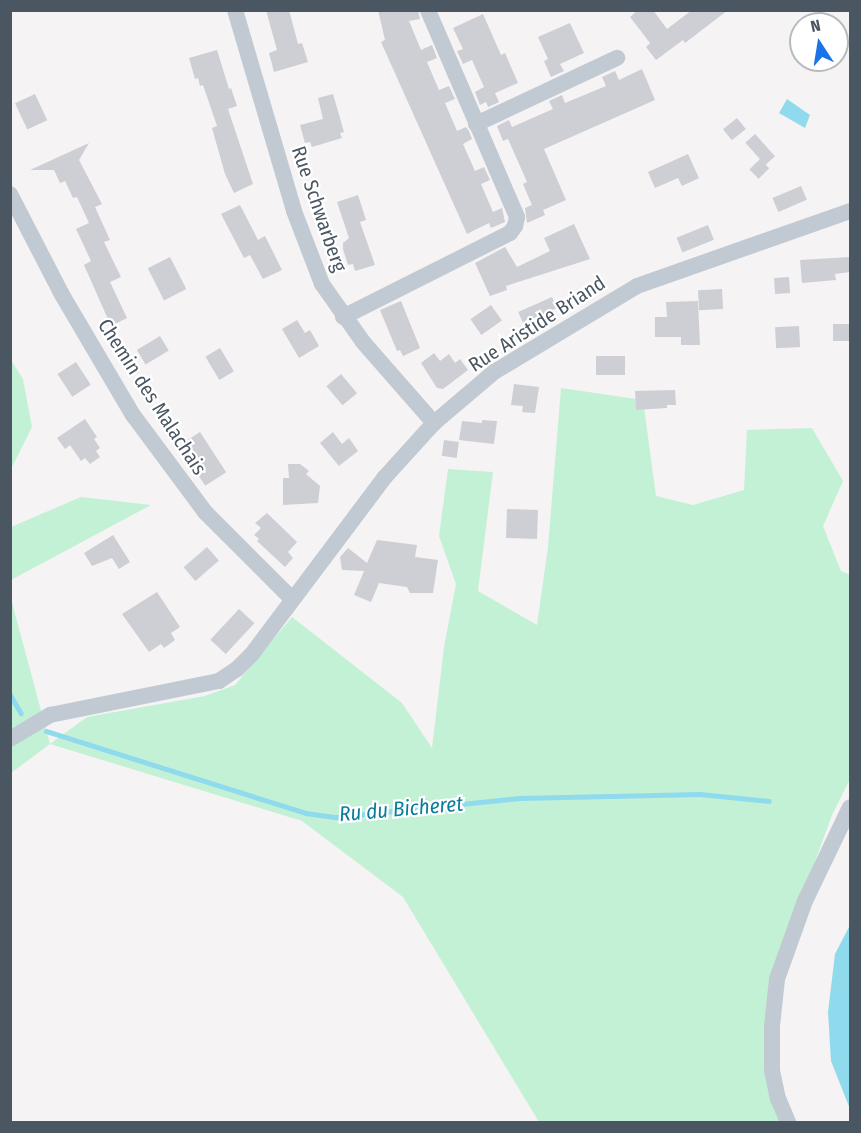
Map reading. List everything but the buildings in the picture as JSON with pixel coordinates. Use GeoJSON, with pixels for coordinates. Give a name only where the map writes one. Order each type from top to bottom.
{"type":"FeatureCollection","features":[{"type":"Feature","properties":{"kind":"street","name":"Rue Schwarberg"},"geometry":{"type":"LineString","coordinates":[[235,10],[294,211],[322,284],[343,317],[434,423]]}},
{"type":"Feature","properties":{"kind":"street"},"geometry":{"type":"LineString","coordinates":[[343,317],[510,233],[515,226],[517,217],[428,10]]}},
{"type":"Feature","properties":{"kind":"street"},"geometry":{"type":"LineString","coordinates":[[476,124],[616,58]]}},
{"type":"Feature","properties":{"kind":"street","name":"Chemin des Malachais"},"geometry":{"type":"LineString","coordinates":[[10,194],[66,303],[133,415],[205,512],[292,599]]}},
{"type":"Feature","properties":{"kind":"street","name":"Rue Aristide Briand"},"geometry":{"type":"LineString","coordinates":[[10,739],[34,723],[61,712],[219,681],[237,669],[252,654],[385,477],[434,423],[494,372],[637,286],[850,211]]}},
{"type":"Feature","properties":{"kind":"street"},"geometry":{"type":"LineString","coordinates":[[788,1122],[778,1099],[772,1070],[772,1026],[777,979],[805,901],[850,807]]}},
{"type":"Feature","properties":{"kind":"green space"},"geometry":{"type":"Polygon","coordinates":[[[11,360],[23,379],[32,427],[11,469],[11,360]]]}},
{"type":"Feature","properties":{"kind":"green space"},"geometry":{"type":"Polygon","coordinates":[[[561,388],[643,400],[656,496],[693,505],[744,490],[747,430],[812,428],[843,481],[823,526],[841,571],[850,575],[850,779],[832,815],[772,978],[783,1122],[539,1122],[403,897],[302,821],[50,744],[87,717],[205,696],[235,685],[292,617],[402,703],[432,748],[444,647],[456,584],[439,536],[448,469],[493,472],[478,591],[537,625],[548,547],[561,388]]]}},
{"type":"Feature","properties":{"kind":"green space"},"geometry":{"type":"Polygon","coordinates":[[[81,497],[151,505],[11,580],[11,527],[81,497]]]}},
{"type":"Feature","properties":{"kind":"green space"},"geometry":{"type":"Polygon","coordinates":[[[10,595],[50,744],[11,773],[10,595]]]}},
{"type":"Feature","properties":{"kind":"water"},"geometry":{"type":"Polygon","coordinates":[[[787,99],[810,115],[805,128],[779,113],[787,99]]]}},
{"type":"Feature","properties":{"kind":"water"},"geometry":{"type":"Polygon","coordinates":[[[850,925],[850,1109],[831,1061],[828,1012],[835,954],[850,925]]]}},
{"type":"Feature","properties":{"kind":"waterway","name":"Ru du Bicheret"},"geometry":{"type":"LineString","coordinates":[[10,694],[21,713]]}},
{"type":"Feature","properties":{"kind":"waterway","name":"Ru du Bicheret"},"geometry":{"type":"LineString","coordinates":[[46,731],[306,813],[336,817],[519,798],[700,794],[769,801]]}}]}
